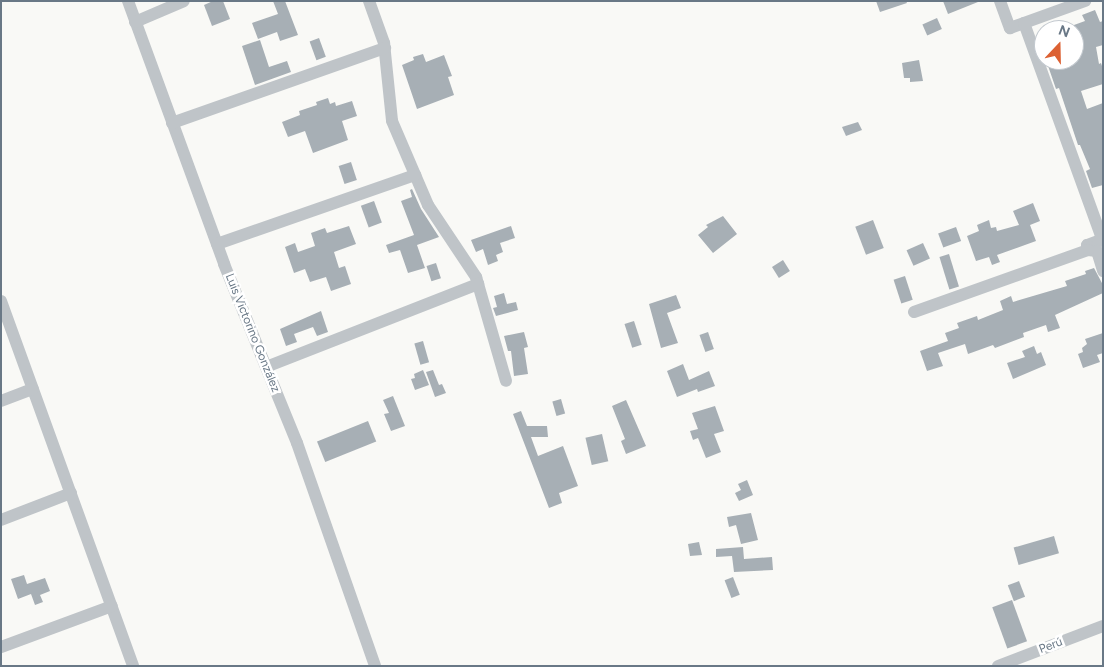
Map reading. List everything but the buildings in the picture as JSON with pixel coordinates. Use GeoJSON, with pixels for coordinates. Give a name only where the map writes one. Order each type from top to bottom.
{"type":"FeatureCollection","features":[{"type":"Feature","properties":{"kind":"street","name":"Luis Victorino González"},"geometry":{"type":"LineString","coordinates":[[128,1],[217,244],[319,503],[375,666]]}},
{"type":"Feature","properties":{"kind":"street"},"geometry":{"type":"LineString","coordinates":[[135,22],[184,1]]}},
{"type":"Feature","properties":{"kind":"street"},"geometry":{"type":"LineString","coordinates":[[369,1],[384,48],[392,121],[428,206],[476,277],[506,381]]}},
{"type":"Feature","properties":{"kind":"street"},"geometry":{"type":"LineString","coordinates":[[1000,1],[1010,28],[1085,1]]}},
{"type":"Feature","properties":{"kind":"street"},"geometry":{"type":"LineString","coordinates":[[1024,23],[1097,245],[1103,271]]}},
{"type":"Feature","properties":{"kind":"street"},"geometry":{"type":"LineString","coordinates":[[172,122],[384,48]]}},
{"type":"Feature","properties":{"kind":"street"},"geometry":{"type":"LineString","coordinates":[[217,244],[415,175]]}},
{"type":"Feature","properties":{"kind":"street"},"geometry":{"type":"LineString","coordinates":[[914,312],[1097,245]]}},
{"type":"Feature","properties":{"kind":"street"},"geometry":{"type":"LineString","coordinates":[[266,367],[478,284]]}},
{"type":"Feature","properties":{"kind":"street"},"geometry":{"type":"LineString","coordinates":[[1,302],[133,666]]}},
{"type":"Feature","properties":{"kind":"street"},"geometry":{"type":"LineString","coordinates":[[1,401],[33,389]]}},
{"type":"Feature","properties":{"kind":"street"},"geometry":{"type":"LineString","coordinates":[[1,520],[70,493]]}},
{"type":"Feature","properties":{"kind":"street"},"geometry":{"type":"LineString","coordinates":[[1,647],[112,606]]}},
{"type":"Feature","properties":{"kind":"street","name":"Perú"},"geometry":{"type":"LineString","coordinates":[[998,666],[1103,626]]}}]}
